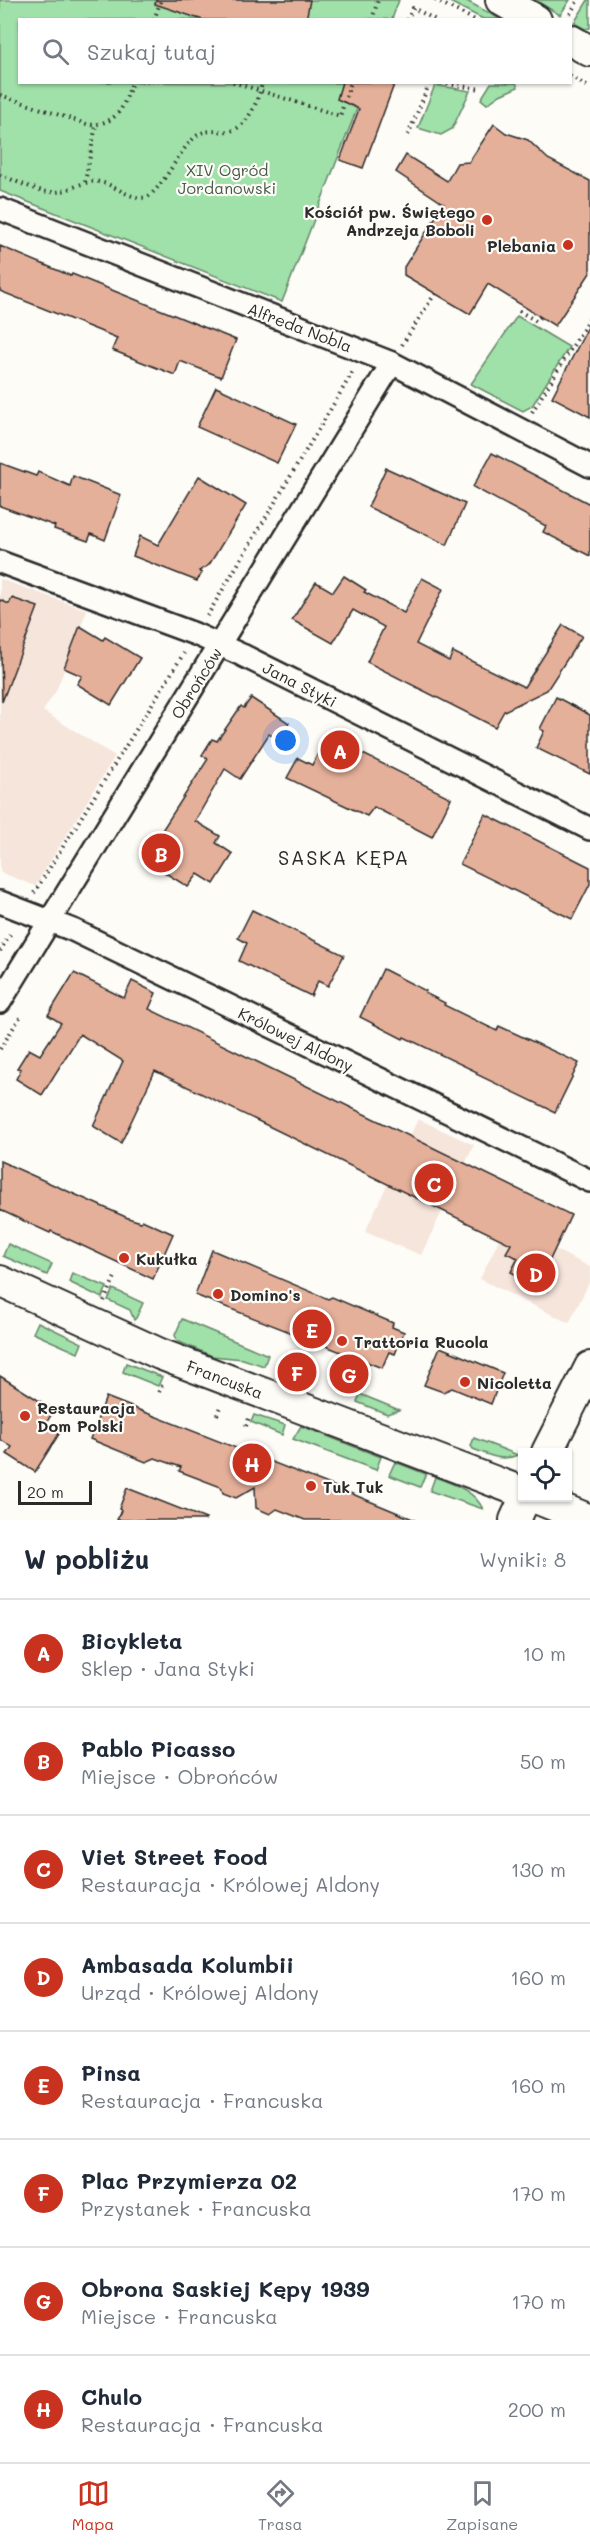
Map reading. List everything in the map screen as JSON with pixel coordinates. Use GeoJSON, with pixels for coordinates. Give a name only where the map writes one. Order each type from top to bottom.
{"type":"FeatureCollection","features":[{"type":"Feature","properties":{"kind":"street"},"geometry":{"type":"LineString","coordinates":[[501,0],[532,18]]}},
{"type":"Feature","properties":{"kind":"street"},"geometry":{"type":"LineString","coordinates":[[572,41],[590,51]]}},
{"type":"Feature","properties":{"kind":"street","name":"Alfreda Nobla"},"geometry":{"type":"LineString","coordinates":[[0,210],[392,363],[590,466]]}},
{"type":"Feature","properties":{"kind":"street","name":"Obrońców"},"geometry":{"type":"LineString","coordinates":[[0,1002],[392,363]]}},
{"type":"Feature","properties":{"kind":"street","name":"Jana Styki"},"geometry":{"type":"LineString","coordinates":[[0,562],[219,645],[590,829]]}},
{"type":"Feature","properties":{"kind":"street","name":"Królowej Aldony"},"geometry":{"type":"LineString","coordinates":[[0,902],[73,930],[590,1181]]}},
{"type":"Feature","properties":{"kind":"street","name":"Francuska"},"geometry":{"type":"LineString","coordinates":[[0,1281],[160,1354],[518,1490]]}},
{"type":"Feature","properties":{"kind":"street"},"geometry":{"type":"LineString","coordinates":[[549,1448],[590,1367]]}},
{"type":"Feature","properties":{"kind":"street"},"geometry":{"type":"LineString","coordinates":[[515,1520],[523,1502]]}},
{"type":"Feature","properties":{"kind":"street"},"geometry":{"type":"LineString","coordinates":[[548,1502],[590,1520]]}},
{"type":"Feature","properties":{"kind":"path"},"geometry":{"type":"LineString","coordinates":[[155,18],[161,0]]}},
{"type":"Feature","properties":{"kind":"path"},"geometry":{"type":"LineString","coordinates":[[373,18],[378,0]]}},
{"type":"Feature","properties":{"kind":"path"},"geometry":{"type":"LineString","coordinates":[[435,0],[471,18]]}},
{"type":"Feature","properties":{"kind":"path"},"geometry":{"type":"LineString","coordinates":[[567,18],[578,0]]}},
{"type":"Feature","properties":{"kind":"path"},"geometry":{"type":"LineString","coordinates":[[408,18],[413,8],[432,18]]}},
{"type":"Feature","properties":{"kind":"path"},"geometry":{"type":"LineString","coordinates":[[424,18],[425,14]]}},
{"type":"Feature","properties":{"kind":"path"},"geometry":{"type":"LineString","coordinates":[[572,77],[590,88]]}},
{"type":"Feature","properties":{"kind":"path"},"geometry":{"type":"LineString","coordinates":[[0,95],[89,125],[96,125],[112,120],[119,113],[131,84]]}},
{"type":"Feature","properties":{"kind":"path"},"geometry":{"type":"LineString","coordinates":[[239,84],[340,116],[350,84]]}},
{"type":"Feature","properties":{"kind":"path"},"geometry":{"type":"LineString","coordinates":[[0,175],[49,192],[72,189],[85,182],[103,183],[132,196],[148,197],[163,182],[195,137],[204,131],[231,131],[237,128],[244,121],[261,92],[262,84]]}},
{"type":"Feature","properties":{"kind":"path"},"geometry":{"type":"LineString","coordinates":[[408,135],[429,84]]}},
{"type":"Feature","properties":{"kind":"path"},"geometry":{"type":"LineString","coordinates":[[443,84],[482,89]]}},
{"type":"Feature","properties":{"kind":"path"},"geometry":{"type":"LineString","coordinates":[[85,182],[96,125]]}},
{"type":"Feature","properties":{"kind":"path"},"geometry":{"type":"LineString","coordinates":[[392,363],[436,292]]}},
{"type":"Feature","properties":{"kind":"path"},"geometry":{"type":"LineString","coordinates":[[519,311],[536,321],[540,317]]}},
{"type":"Feature","properties":{"kind":"path"},"geometry":{"type":"LineString","coordinates":[[521,430],[590,318]]}},
{"type":"Feature","properties":{"kind":"path"},"geometry":{"type":"LineString","coordinates":[[104,1301],[115,1277]]}},
{"type":"Feature","properties":{"kind":"shaded area"},"geometry":{"type":"Polygon","coordinates":[[[0,579],[87,610],[56,691],[43,711],[115,756],[35,886],[0,872],[0,579]]]}},
{"type":"Feature","properties":{"kind":"shaded area"},"geometry":{"type":"Polygon","coordinates":[[[418,1119],[474,1145],[421,1255],[365,1232],[418,1119]]]}},
{"type":"Feature","properties":{"kind":"shaded area"},"geometry":{"type":"Polygon","coordinates":[[[506,1225],[590,1267],[590,1281],[569,1323],[480,1279],[506,1225]]]}},
{"type":"Feature","properties":{"kind":"green space","name":"XIV Ogród Jordanowski"},"geometry":{"type":"Polygon","coordinates":[[[0,0],[399,0],[392,18],[18,18],[18,84],[367,84],[282,302],[0,191],[0,0]]]}},
{"type":"Feature","properties":{"kind":"green space"},"geometry":{"type":"Polygon","coordinates":[[[446,0],[465,0],[498,18],[481,18],[446,0]]]}},
{"type":"Feature","properties":{"kind":"green space"},"geometry":{"type":"Polygon","coordinates":[[[535,0],[570,0],[560,15],[535,0]]]}},
{"type":"Feature","properties":{"kind":"green space"},"geometry":{"type":"Polygon","coordinates":[[[590,0],[590,28],[585,29],[574,23],[590,0]]]}},
{"type":"Feature","properties":{"kind":"green space"},"geometry":{"type":"Polygon","coordinates":[[[490,84],[516,84],[518,87],[487,104],[481,99],[490,84]]]}},
{"type":"Feature","properties":{"kind":"green space"},"geometry":{"type":"Polygon","coordinates":[[[435,85],[470,91],[452,129],[441,135],[418,128],[435,85]]]}},
{"type":"Feature","properties":{"kind":"green space"},"geometry":{"type":"Polygon","coordinates":[[[517,316],[569,347],[532,406],[523,411],[471,384],[517,316]]]}},
{"type":"Feature","properties":{"kind":"green space"},"geometry":{"type":"Polygon","coordinates":[[[8,1244],[52,1264],[47,1275],[3,1256],[8,1244]]]}},
{"type":"Feature","properties":{"kind":"green space"},"geometry":{"type":"Polygon","coordinates":[[[72,1273],[107,1287],[102,1298],[69,1282],[72,1273]]]}},
{"type":"Feature","properties":{"kind":"green space"},"geometry":{"type":"Polygon","coordinates":[[[113,1289],[143,1303],[134,1320],[130,1310],[108,1300],[113,1289]]]}},
{"type":"Feature","properties":{"kind":"green space"},"geometry":{"type":"Polygon","coordinates":[[[182,1319],[268,1355],[264,1366],[243,1359],[212,1356],[177,1341],[175,1335],[182,1319]]]}},
{"type":"Feature","properties":{"kind":"green space"},"geometry":{"type":"Polygon","coordinates":[[[38,1322],[82,1343],[78,1353],[33,1333],[38,1322]]]}},
{"type":"Feature","properties":{"kind":"green space"},"geometry":{"type":"Polygon","coordinates":[[[126,1363],[162,1377],[158,1386],[123,1372],[126,1363]]]}},
{"type":"Feature","properties":{"kind":"green space"},"geometry":{"type":"Polygon","coordinates":[[[360,1394],[399,1410],[387,1414],[357,1402],[360,1394]]]}},
{"type":"Feature","properties":{"kind":"green space"},"geometry":{"type":"Polygon","coordinates":[[[254,1415],[285,1425],[282,1435],[251,1422],[254,1415]]]}},
{"type":"Feature","properties":{"kind":"green space"},"geometry":{"type":"Polygon","coordinates":[[[301,1426],[381,1457],[376,1470],[293,1439],[301,1426]]]}},
{"type":"Feature","properties":{"kind":"green space"},"geometry":{"type":"Polygon","coordinates":[[[474,1438],[518,1455],[506,1458],[495,1457],[473,1449],[471,1446],[474,1438]]]}},
{"type":"Feature","properties":{"kind":"green space"},"geometry":{"type":"Polygon","coordinates":[[[395,1462],[426,1474],[420,1487],[389,1475],[395,1462]]]}},
{"type":"Feature","properties":{"kind":"green space"},"geometry":{"type":"Polygon","coordinates":[[[435,1477],[469,1492],[483,1509],[430,1491],[435,1477]]]}},
{"type":"Feature","properties":{"kind":"building"},"geometry":{"type":"Polygon","coordinates":[[[156,0],[310,0],[306,18],[197,18],[155,4],[156,0]]]}},
{"type":"Feature","properties":{"kind":"building"},"geometry":{"type":"Polygon","coordinates":[[[341,84],[394,84],[363,168],[340,160],[359,109],[337,99],[341,84]]]}},
{"type":"Feature","properties":{"kind":"building"},"geometry":{"type":"Polygon","coordinates":[[[494,124],[506,133],[528,140],[548,159],[590,181],[590,273],[555,326],[488,284],[470,314],[404,275],[404,267],[444,204],[396,172],[406,155],[447,181],[457,163],[469,162],[494,124]]]}},
{"type":"Feature","properties":{"kind":"building"},"geometry":{"type":"Polygon","coordinates":[[[0,246],[236,340],[221,377],[180,361],[175,375],[112,350],[117,338],[0,291],[0,246]]]}},
{"type":"Feature","properties":{"kind":"building"},"geometry":{"type":"Polygon","coordinates":[[[590,323],[590,417],[552,397],[590,323]]]}},
{"type":"Feature","properties":{"kind":"building"},"geometry":{"type":"Polygon","coordinates":[[[216,387],[296,424],[277,463],[197,427],[216,387]]]}},
{"type":"Feature","properties":{"kind":"building"},"geometry":{"type":"Polygon","coordinates":[[[492,453],[590,504],[590,556],[543,532],[546,526],[473,487],[492,453]]]}},
{"type":"Feature","properties":{"kind":"building"},"geometry":{"type":"Polygon","coordinates":[[[0,463],[36,476],[38,472],[70,486],[73,476],[121,495],[105,540],[91,534],[88,541],[0,506],[0,463]]]}},
{"type":"Feature","properties":{"kind":"building"},"geometry":{"type":"Polygon","coordinates":[[[386,468],[465,504],[447,545],[368,507],[386,468]]]}},
{"type":"Feature","properties":{"kind":"building"},"geometry":{"type":"Polygon","coordinates":[[[199,476],[246,505],[209,565],[199,571],[202,573],[197,581],[133,556],[140,536],[158,545],[199,476]]]}},
{"type":"Feature","properties":{"kind":"building"},"geometry":{"type":"Polygon","coordinates":[[[344,576],[366,590],[364,592],[404,613],[422,578],[443,589],[416,644],[449,661],[453,652],[524,687],[563,625],[582,636],[547,690],[504,711],[495,727],[367,662],[384,627],[353,610],[333,643],[292,620],[316,582],[333,592],[344,576]]]}},
{"type":"Feature","properties":{"kind":"building"},"geometry":{"type":"Polygon","coordinates":[[[12,598],[38,607],[2,702],[0,600],[9,604],[12,598]]]}},
{"type":"Feature","properties":{"kind":"building"},"geometry":{"type":"Polygon","coordinates":[[[80,626],[103,640],[105,637],[140,658],[111,705],[77,684],[82,676],[64,668],[80,626]]]}},
{"type":"Feature","properties":{"kind":"building"},"geometry":{"type":"Polygon","coordinates":[[[556,697],[590,715],[590,774],[536,748],[544,731],[540,729],[556,697]]]}},
{"type":"Feature","properties":{"kind":"building"},"geometry":{"type":"Polygon","coordinates":[[[251,698],[289,723],[279,740],[269,734],[240,779],[225,769],[195,821],[220,836],[216,843],[233,854],[214,884],[198,874],[188,887],[154,866],[168,841],[159,835],[208,759],[202,755],[212,739],[217,741],[241,706],[244,708],[251,698]]]}},
{"type":"Feature","properties":{"kind":"building"},"geometry":{"type":"Polygon","coordinates":[[[327,736],[451,798],[432,837],[374,807],[367,816],[287,778],[298,758],[312,765],[327,736]]]}},
{"type":"Feature","properties":{"kind":"building"},"geometry":{"type":"Polygon","coordinates":[[[485,814],[590,867],[590,884],[572,919],[460,864],[485,814]]]}},
{"type":"Feature","properties":{"kind":"building"},"geometry":{"type":"Polygon","coordinates":[[[252,910],[344,955],[328,986],[318,981],[311,996],[239,961],[247,943],[238,938],[252,910]]]}},
{"type":"Feature","properties":{"kind":"building"},"geometry":{"type":"Polygon","coordinates":[[[383,969],[426,991],[425,993],[445,1003],[444,1005],[497,1031],[499,1026],[579,1063],[555,1112],[360,1017],[383,969]]]}},
{"type":"Feature","properties":{"kind":"building"},"geometry":{"type":"Polygon","coordinates":[[[74,973],[124,998],[132,981],[156,993],[149,1009],[571,1215],[546,1268],[555,1273],[547,1291],[511,1272],[518,1258],[506,1253],[511,1244],[155,1071],[121,1143],[93,1126],[123,1061],[80,1034],[42,1095],[16,1079],[21,1069],[17,1068],[29,1049],[40,1055],[61,1023],[48,1015],[74,973]]]}},
{"type":"Feature","properties":{"kind":"building"},"geometry":{"type":"Polygon","coordinates":[[[0,1161],[128,1218],[141,1222],[142,1220],[173,1234],[153,1279],[51,1231],[50,1233],[0,1210],[0,1161]]]}},
{"type":"Feature","properties":{"kind":"building"},"geometry":{"type":"Polygon","coordinates":[[[212,1250],[328,1299],[332,1297],[393,1323],[392,1327],[404,1332],[395,1354],[389,1352],[382,1368],[195,1295],[212,1250]]]}},
{"type":"Feature","properties":{"kind":"building"},"geometry":{"type":"Polygon","coordinates":[[[440,1347],[503,1373],[491,1404],[452,1388],[443,1392],[424,1385],[440,1347]]]}},
{"type":"Feature","properties":{"kind":"building","name":"Restauracja Dom Polski"},"geometry":{"type":"Polygon","coordinates":[[[0,1376],[54,1410],[45,1425],[59,1434],[35,1472],[7,1454],[12,1447],[0,1439],[0,1376]]]}},
{"type":"Feature","properties":{"kind":"building"},"geometry":{"type":"Polygon","coordinates":[[[106,1397],[415,1520],[305,1520],[277,1509],[270,1514],[256,1508],[255,1487],[236,1498],[223,1493],[221,1487],[179,1471],[181,1467],[155,1458],[146,1462],[90,1439],[106,1397]]]}},
{"type":"Feature","properties":{"kind":"building"},"geometry":{"type":"Polygon","coordinates":[[[127,1488],[206,1519],[117,1520],[127,1488]]]}},
{"type":"Feature","properties":{"kind":"place","name":"Kościół pw. Świętego Andrzeja Boboli"},"geometry":{"type":"Point","coordinates":[487,220]}},
{"type":"Feature","properties":{"kind":"place","name":"Plebania"},"geometry":{"type":"Point","coordinates":[568,245]}},
{"type":"Feature","properties":{"kind":"place","name":"Bicykleta"},"geometry":{"type":"Point","coordinates":[340,750]}},
{"type":"Feature","properties":{"kind":"place","name":"Pablo Picasso"},"geometry":{"type":"Point","coordinates":[161,853]}},
{"type":"Feature","properties":{"kind":"place","name":"Viet Street Food"},"geometry":{"type":"Point","coordinates":[434,1183]}},
{"type":"Feature","properties":{"kind":"place","name":"Kukułka"},"geometry":{"type":"Point","coordinates":[124,1258]}},
{"type":"Feature","properties":{"kind":"place","name":"Ambasada Kolumbii"},"geometry":{"type":"Point","coordinates":[536,1273]}},
{"type":"Feature","properties":{"kind":"place","name":"Domino's"},"geometry":{"type":"Point","coordinates":[218,1294]}},
{"type":"Feature","properties":{"kind":"place","name":"Pinsa"},"geometry":{"type":"Point","coordinates":[312,1329]}},
{"type":"Feature","properties":{"kind":"place","name":"Trattoria Rucola"},"geometry":{"type":"Point","coordinates":[342,1341]}},
{"type":"Feature","properties":{"kind":"place","name":"Plac Przymierza 02"},"geometry":{"type":"Point","coordinates":[297,1372]}},
{"type":"Feature","properties":{"kind":"place","name":"Obrona Saskiej Kępy 1939"},"geometry":{"type":"Point","coordinates":[349,1374]}},
{"type":"Feature","properties":{"kind":"place","name":"Nicoletta"},"geometry":{"type":"Point","coordinates":[465,1382]}},
{"type":"Feature","properties":{"kind":"place","name":"Restauracja Dom Polski"},"geometry":{"type":"Point","coordinates":[25,1416]}},
{"type":"Feature","properties":{"kind":"place","name":"Chulo"},"geometry":{"type":"Point","coordinates":[252,1463]}},
{"type":"Feature","properties":{"kind":"place","name":"Tuk Tuk"},"geometry":{"type":"Point","coordinates":[311,1486]}},
{"type":"Feature","properties":{"kind":"district","name":"SASKA KĘPA"},"geometry":{"type":"Point","coordinates":[344,857]}}]}
